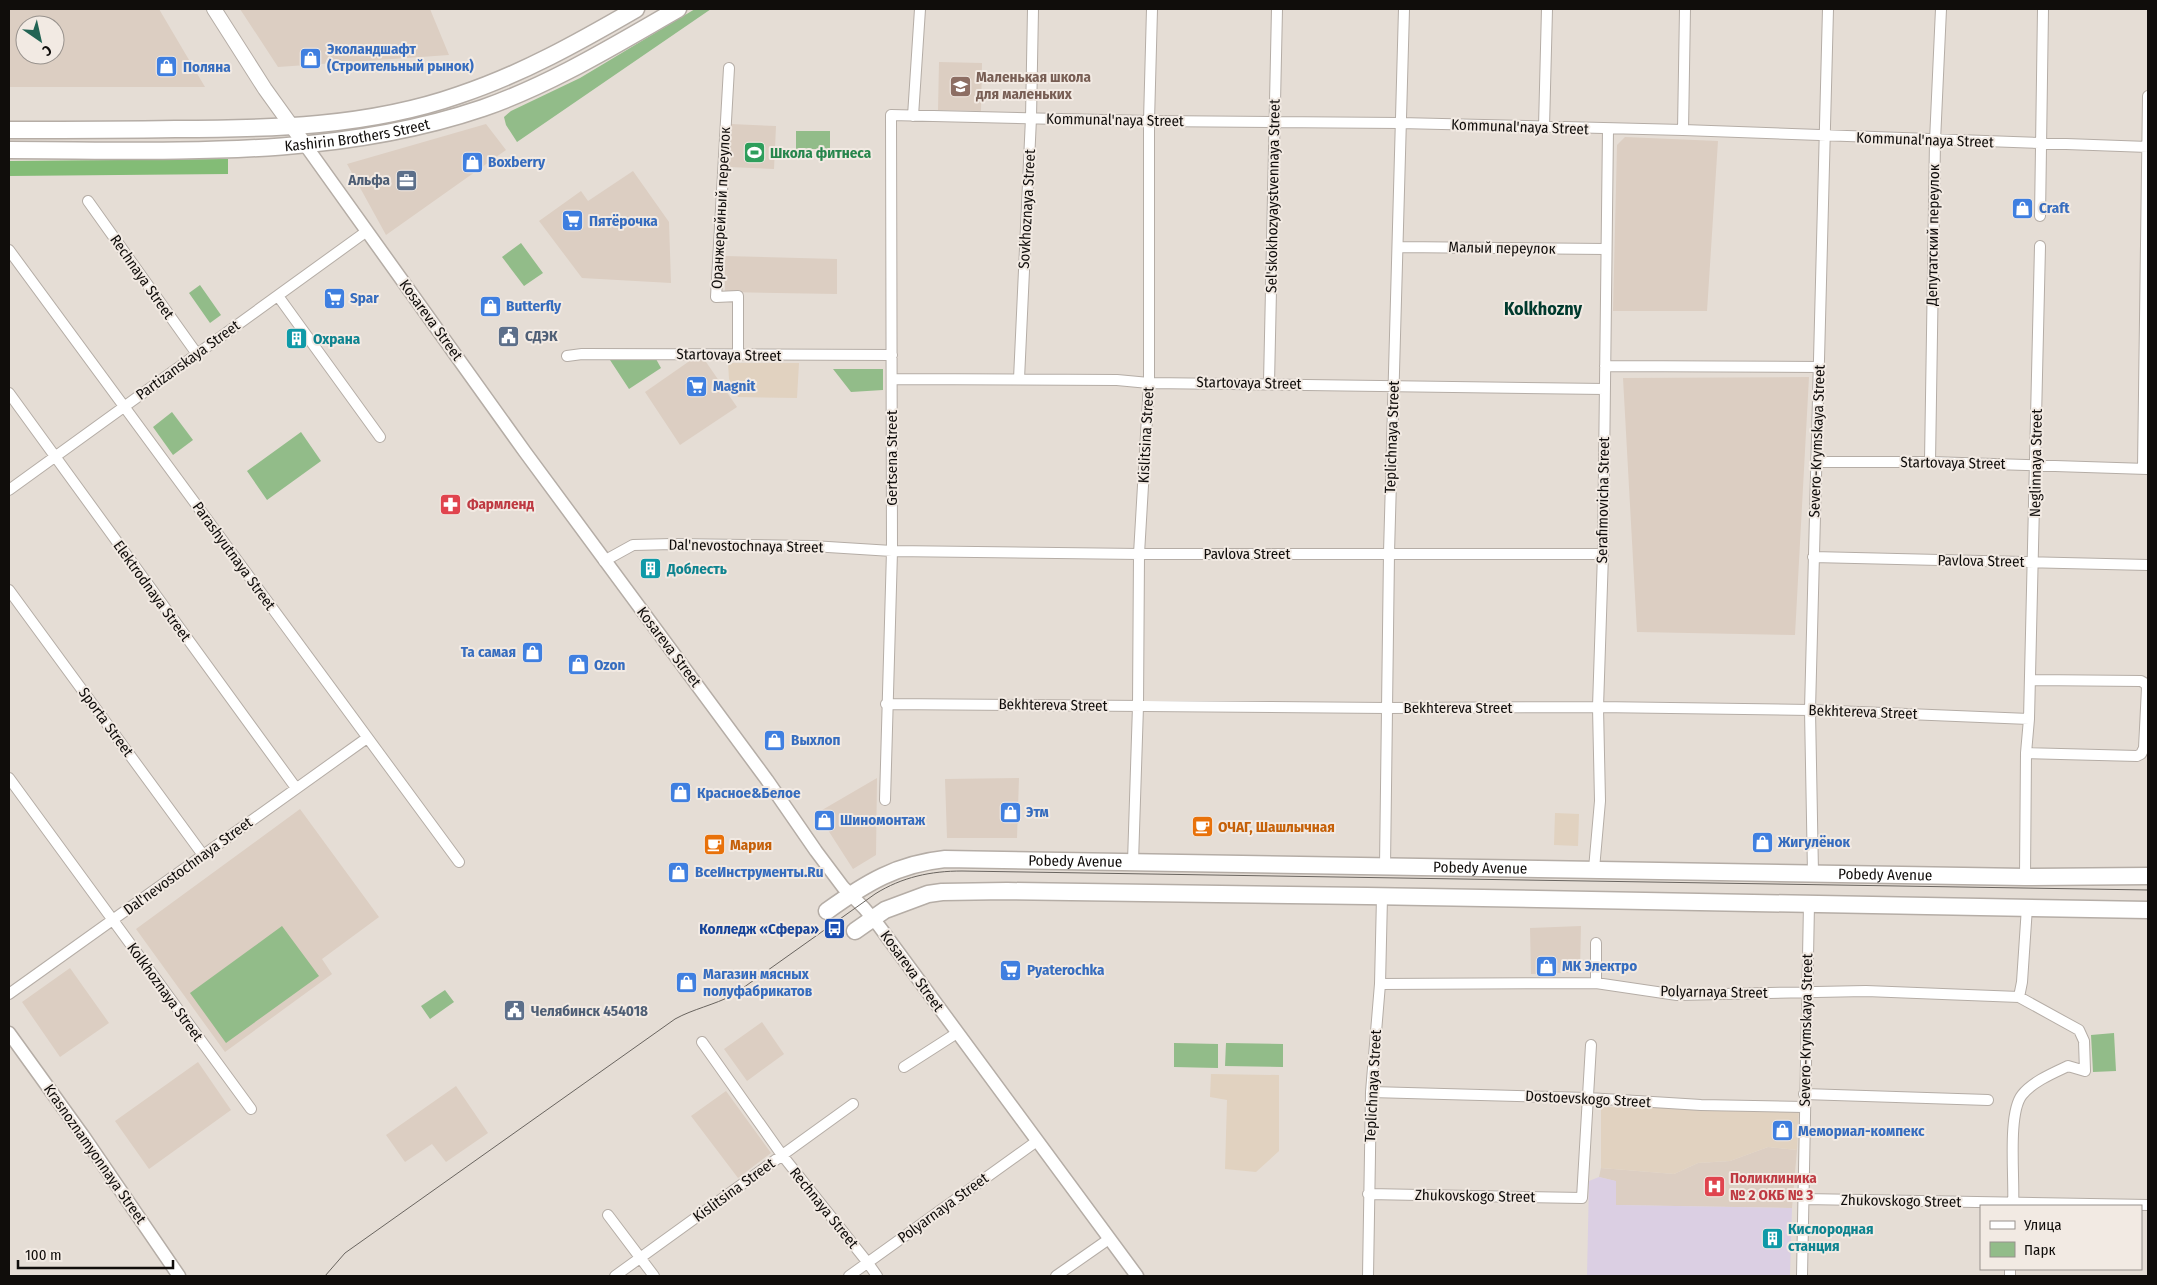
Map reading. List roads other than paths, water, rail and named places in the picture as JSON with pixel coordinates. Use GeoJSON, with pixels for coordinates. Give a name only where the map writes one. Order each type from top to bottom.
{"type":"FeatureCollection","features":[{"type":"Feature","properties":{"kind":"main road","name":"Kosareva Street"},"geometry":{"type":"LineString","coordinates":[[214,9],[265,89],[306,146]]}},
{"type":"Feature","properties":{"kind":"main road","name":"Kashirin Brothers Street"},"geometry":{"type":"LineString","coordinates":[[9,130],[291,126],[366,118],[460,95],[567,48],[636,9]]}},
{"type":"Feature","properties":{"kind":"main road","name":"Kashirin Brothers Street"},"geometry":{"type":"LineString","coordinates":[[9,150],[241,149],[306,146],[390,134],[485,107],[530,90],[578,66],[678,9]]}},
{"type":"Feature","properties":{"kind":"main road","name":"Pobedy Avenue"},"geometry":{"type":"LineString","coordinates":[[827,911],[850,894],[889,872],[924,861],[981,859],[2025,877],[2148,876]]}},
{"type":"Feature","properties":{"kind":"main road","name":"Pobedy Avenue"},"geometry":{"type":"LineString","coordinates":[[855,931],[885,910],[914,898],[942,892],[1007,891],[2148,910]]}},
{"type":"Feature","properties":{"kind":"street"},"geometry":{"type":"LineString","coordinates":[[913,116],[920,9]]}},
{"type":"Feature","properties":{"kind":"street","name":"Sovkhoznaya Street"},"geometry":{"type":"LineString","coordinates":[[1019,378],[1031,118],[1033,9]]}},
{"type":"Feature","properties":{"kind":"street","name":"Kislitsina Street"},"geometry":{"type":"LineString","coordinates":[[1133,862],[1138,706],[1139,554],[1149,383],[1149,121],[1152,9]]}},
{"type":"Feature","properties":{"kind":"street","name":"Sel'skokhozyaystvennaya Street"},"geometry":{"type":"LineString","coordinates":[[1269,383],[1277,9]]}},
{"type":"Feature","properties":{"kind":"street","name":"Teplichnaya Street"},"geometry":{"type":"LineString","coordinates":[[1385,866],[1389,553],[1404,9]]}},
{"type":"Feature","properties":{"kind":"street"},"geometry":{"type":"LineString","coordinates":[[1544,127],[1547,9]]}},
{"type":"Feature","properties":{"kind":"street"},"geometry":{"type":"LineString","coordinates":[[1683,130],[1685,9]]}},
{"type":"Feature","properties":{"kind":"street","name":"Severo-Krymskaya Street"},"geometry":{"type":"LineString","coordinates":[[1813,873],[1810,710],[1828,9]]}},
{"type":"Feature","properties":{"kind":"street","name":"Депутатский переулок"},"geometry":{"type":"LineString","coordinates":[[1930,462],[1935,141],[1940,9]]}},
{"type":"Feature","properties":{"kind":"street"},"geometry":{"type":"LineString","coordinates":[[2040,216],[2043,9]]}},
{"type":"Feature","properties":{"kind":"street","name":"Оранжерейный переулок"},"geometry":{"type":"LineString","coordinates":[[729,68],[716,297],[738,296],[738,356]]}},
{"type":"Feature","properties":{"kind":"street"},"geometry":{"type":"LineString","coordinates":[[2145,469],[2148,96]]}},
{"type":"Feature","properties":{"kind":"street","name":"Kommunal'naya Street"},"geometry":{"type":"LineString","coordinates":[[891,115],[1275,123],[1400,123],[1608,130],[1683,130],[1824,137],[2148,147]]}},
{"type":"Feature","properties":{"kind":"street","name":"Gertsena Street"},"geometry":{"type":"LineString","coordinates":[[885,800],[886,704],[892,551],[891,115]]}},
{"type":"Feature","properties":{"kind":"street","name":"Serafimovicha Street"},"geometry":{"type":"LineString","coordinates":[[1594,869],[1600,802],[1598,707],[1603,554],[1608,130]]}},
{"type":"Feature","properties":{"kind":"street","name":"Kosareva Street"},"geometry":{"type":"LineString","coordinates":[[306,146],[604,560],[768,780],[837,879],[872,918],[1137,1276]]}},
{"type":"Feature","properties":{"kind":"street","name":"Rechnaya Street"},"geometry":{"type":"LineString","coordinates":[[88,201],[197,354]]}},
{"type":"Feature","properties":{"kind":"street","name":"Partizanskaya Street"},"geometry":{"type":"LineString","coordinates":[[9,490],[367,231]]}},
{"type":"Feature","properties":{"kind":"street","name":"Neglinnaya Street"},"geometry":{"type":"LineString","coordinates":[[2025,877],[2026,752],[2029,719],[2040,246]]}},
{"type":"Feature","properties":{"kind":"street","name":"Малый переулок"},"geometry":{"type":"LineString","coordinates":[[1398,247],[1606,249]]}},
{"type":"Feature","properties":{"kind":"street","name":"Parashyutnaya Street"},"geometry":{"type":"LineString","coordinates":[[9,250],[459,862]]}},
{"type":"Feature","properties":{"kind":"street"},"geometry":{"type":"LineString","coordinates":[[278,296],[380,437]]}},
{"type":"Feature","properties":{"kind":"street","name":"Startovaya Street"},"geometry":{"type":"LineString","coordinates":[[566,356],[610,354],[738,356],[892,355]]}},
{"type":"Feature","properties":{"kind":"street"},"geometry":{"type":"LineString","coordinates":[[1605,366],[1820,367]]}},
{"type":"Feature","properties":{"kind":"street","name":"Startovaya Street"},"geometry":{"type":"LineString","coordinates":[[892,379],[1019,378],[1117,380],[1149,383],[1269,383],[1605,389]]}},
{"type":"Feature","properties":{"kind":"street","name":"Elektrodnaya Street"},"geometry":{"type":"LineString","coordinates":[[9,393],[296,788]]}},
{"type":"Feature","properties":{"kind":"street","name":"Startovaya Street"},"geometry":{"type":"LineString","coordinates":[[1817,462],[1930,462],[2145,469]]}},
{"type":"Feature","properties":{"kind":"street","name":"Dal'nevostochnaya Street"},"geometry":{"type":"LineString","coordinates":[[604,560],[632,545],[812,546],[892,551]]}},
{"type":"Feature","properties":{"kind":"street","name":"Pavlova Street"},"geometry":{"type":"LineString","coordinates":[[892,551],[1139,554],[1603,554]]}},
{"type":"Feature","properties":{"kind":"street","name":"Pavlova Street"},"geometry":{"type":"LineString","coordinates":[[1813,557],[2148,565]]}},
{"type":"Feature","properties":{"kind":"street","name":"Sporta Street"},"geometry":{"type":"LineString","coordinates":[[9,590],[203,855]]}},
{"type":"Feature","properties":{"kind":"street"},"geometry":{"type":"LineString","coordinates":[[2026,752],[2137,756],[2141,754],[2144,748],[2146,684],[2141,682],[2030,680]]}},
{"type":"Feature","properties":{"kind":"street","name":"Bekhtereva Street"},"geometry":{"type":"LineString","coordinates":[[886,704],[1387,708],[1598,707],[1810,710],[2029,719]]}},
{"type":"Feature","properties":{"kind":"street","name":"Dal'nevostochnaya Street"},"geometry":{"type":"LineString","coordinates":[[9,994],[367,738]]}},
{"type":"Feature","properties":{"kind":"street","name":"Kolkhoznaya Street"},"geometry":{"type":"LineString","coordinates":[[9,778],[251,1109]]}},
{"type":"Feature","properties":{"kind":"street","name":"Teplichnaya Street"},"geometry":{"type":"LineString","coordinates":[[1368,1276],[1371,1092],[1380,984],[1382,897]]}},
{"type":"Feature","properties":{"kind":"street","name":"Severo-Krymskaya Street"},"geometry":{"type":"LineString","coordinates":[[1802,1276],[1809,904]]}},
{"type":"Feature","properties":{"kind":"street"},"geometry":{"type":"LineString","coordinates":[[2013,1204],[2014,1117],[2021,1096],[2050,1075],[2068,1066],[2085,1071],[2084,1041],[2079,1030],[2019,997],[2022,982],[2027,907]]}},
{"type":"Feature","properties":{"kind":"street"},"geometry":{"type":"LineString","coordinates":[[1596,943],[1596,983]]}},
{"type":"Feature","properties":{"kind":"street","name":"Polyarnaya Street"},"geometry":{"type":"LineString","coordinates":[[1380,984],[1596,983],[1677,995],[1866,991],[2019,997]]}},
{"type":"Feature","properties":{"kind":"street","name":"Krasnoznamyonnaya Street"},"geometry":{"type":"LineString","coordinates":[[9,1033],[84,1137],[179,1276]]}},
{"type":"Feature","properties":{"kind":"street"},"geometry":{"type":"LineString","coordinates":[[904,1067],[957,1033]]}},
{"type":"Feature","properties":{"kind":"street","name":"Rechnaya Street"},"geometry":{"type":"LineString","coordinates":[[702,1042],[782,1156],[868,1263],[876,1276]]}},
{"type":"Feature","properties":{"kind":"street"},"geometry":{"type":"LineString","coordinates":[[1588,1098],[1591,1045]]}},
{"type":"Feature","properties":{"kind":"street","name":"Dostoevskogo Street"},"geometry":{"type":"LineString","coordinates":[[1371,1092],[1588,1098],[1701,1105],[1804,1107]]}},
{"type":"Feature","properties":{"kind":"street"},"geometry":{"type":"LineString","coordinates":[[1804,1094],[1988,1100]]}},
{"type":"Feature","properties":{"kind":"street","name":"Zhukovskogo Street"},"geometry":{"type":"LineString","coordinates":[[1368,1194],[1582,1198],[1588,1098]]}},
{"type":"Feature","properties":{"kind":"street","name":"Kislitsina Street"},"geometry":{"type":"LineString","coordinates":[[615,1276],[853,1104]]}},
{"type":"Feature","properties":{"kind":"street","name":"Polyarnaya Street"},"geometry":{"type":"LineString","coordinates":[[849,1276],[1037,1141]]}},
{"type":"Feature","properties":{"kind":"street","name":"Zhukovskogo Street"},"geometry":{"type":"LineString","coordinates":[[1804,1199],[2148,1205]]}},
{"type":"Feature","properties":{"kind":"street"},"geometry":{"type":"LineString","coordinates":[[608,1215],[654,1276]]}},
{"type":"Feature","properties":{"kind":"street"},"geometry":{"type":"LineString","coordinates":[[1056,1276],[1109,1239]]}},
{"type":"Feature","properties":{"kind":"tram line"},"geometry":{"type":"LineString","coordinates":[[325,1276],[345,1253],[675,1019],[733,995],[875,894],[896,883],[917,876],[939,872],[962,871],[2148,890]]}},
{"type":"Feature","properties":{"kind":"place","name":"Эколандшафт (Строительный рынок)"},"geometry":{"type":"Point","coordinates":[311,58]}},
{"type":"Feature","properties":{"kind":"place","name":"Поляна"},"geometry":{"type":"Point","coordinates":[167,67]}},
{"type":"Feature","properties":{"kind":"place","name":"Маленькая школа для маленьких"},"geometry":{"type":"Point","coordinates":[960,86]}},
{"type":"Feature","properties":{"kind":"place","name":"Школа фитнеса"},"geometry":{"type":"Point","coordinates":[754,153]}},
{"type":"Feature","properties":{"kind":"place","name":"Boxberry"},"geometry":{"type":"Point","coordinates":[472,162]}},
{"type":"Feature","properties":{"kind":"place","name":"Альфа"},"geometry":{"type":"Point","coordinates":[406,180]}},
{"type":"Feature","properties":{"kind":"place","name":"Craft"},"geometry":{"type":"Point","coordinates":[2023,208]}},
{"type":"Feature","properties":{"kind":"place","name":"Пятёрочка"},"geometry":{"type":"Point","coordinates":[573,221]}},
{"type":"Feature","properties":{"kind":"place","name":"Spar"},"geometry":{"type":"Point","coordinates":[334,298]}},
{"type":"Feature","properties":{"kind":"place","name":"Butterfly"},"geometry":{"type":"Point","coordinates":[490,306]}},
{"type":"Feature","properties":{"kind":"place","name":"СДЭК"},"geometry":{"type":"Point","coordinates":[509,336]}},
{"type":"Feature","properties":{"kind":"place","name":"Охрана"},"geometry":{"type":"Point","coordinates":[297,339]}},
{"type":"Feature","properties":{"kind":"place","name":"Magnit"},"geometry":{"type":"Point","coordinates":[697,386]}},
{"type":"Feature","properties":{"kind":"place","name":"Фармленд"},"geometry":{"type":"Point","coordinates":[451,504]}},
{"type":"Feature","properties":{"kind":"place","name":"Доблесть"},"geometry":{"type":"Point","coordinates":[651,569]}},
{"type":"Feature","properties":{"kind":"place","name":"Та самая"},"geometry":{"type":"Point","coordinates":[532,652]}},
{"type":"Feature","properties":{"kind":"place","name":"Ozon"},"geometry":{"type":"Point","coordinates":[578,665]}},
{"type":"Feature","properties":{"kind":"place","name":"Выхлоп"},"geometry":{"type":"Point","coordinates":[775,740]}},
{"type":"Feature","properties":{"kind":"place","name":"Красное&Белое"},"geometry":{"type":"Point","coordinates":[681,793]}},
{"type":"Feature","properties":{"kind":"place","name":"Этм"},"geometry":{"type":"Point","coordinates":[1010,812]}},
{"type":"Feature","properties":{"kind":"place","name":"Шиномонтаж"},"geometry":{"type":"Point","coordinates":[824,820]}},
{"type":"Feature","properties":{"kind":"place","name":"ОЧАГ, Шашлычная"},"geometry":{"type":"Point","coordinates":[1202,827]}},
{"type":"Feature","properties":{"kind":"place","name":"Жигулёнок"},"geometry":{"type":"Point","coordinates":[1762,842]}},
{"type":"Feature","properties":{"kind":"place","name":"Мария"},"geometry":{"type":"Point","coordinates":[714,845]}},
{"type":"Feature","properties":{"kind":"place","name":"ВсеИнструменты.Ru"},"geometry":{"type":"Point","coordinates":[679,872]}},
{"type":"Feature","properties":{"kind":"place","name":"Колледж «Сфера»"},"geometry":{"type":"Point","coordinates":[835,929]}},
{"type":"Feature","properties":{"kind":"place","name":"МК Электро"},"geometry":{"type":"Point","coordinates":[1546,966]}},
{"type":"Feature","properties":{"kind":"place","name":"Pyaterochka"},"geometry":{"type":"Point","coordinates":[1011,970]}},
{"type":"Feature","properties":{"kind":"place","name":"Магазин мясных полуфабрикатов"},"geometry":{"type":"Point","coordinates":[687,983]}},
{"type":"Feature","properties":{"kind":"place","name":"Челябинск 454018"},"geometry":{"type":"Point","coordinates":[515,1011]}},
{"type":"Feature","properties":{"kind":"place","name":"Мемориал-компекс"},"geometry":{"type":"Point","coordinates":[1782,1131]}},
{"type":"Feature","properties":{"kind":"place","name":"Поликлиника № 2 ОКБ № 3"},"geometry":{"type":"Point","coordinates":[1714,1187]}},
{"type":"Feature","properties":{"kind":"place","name":"Кислородная станция"},"geometry":{"type":"Point","coordinates":[1772,1238]}},
{"type":"Feature","properties":{"kind":"district","name":"Kolkhozny"},"geometry":{"type":"Point","coordinates":[1543,309]}}]}
